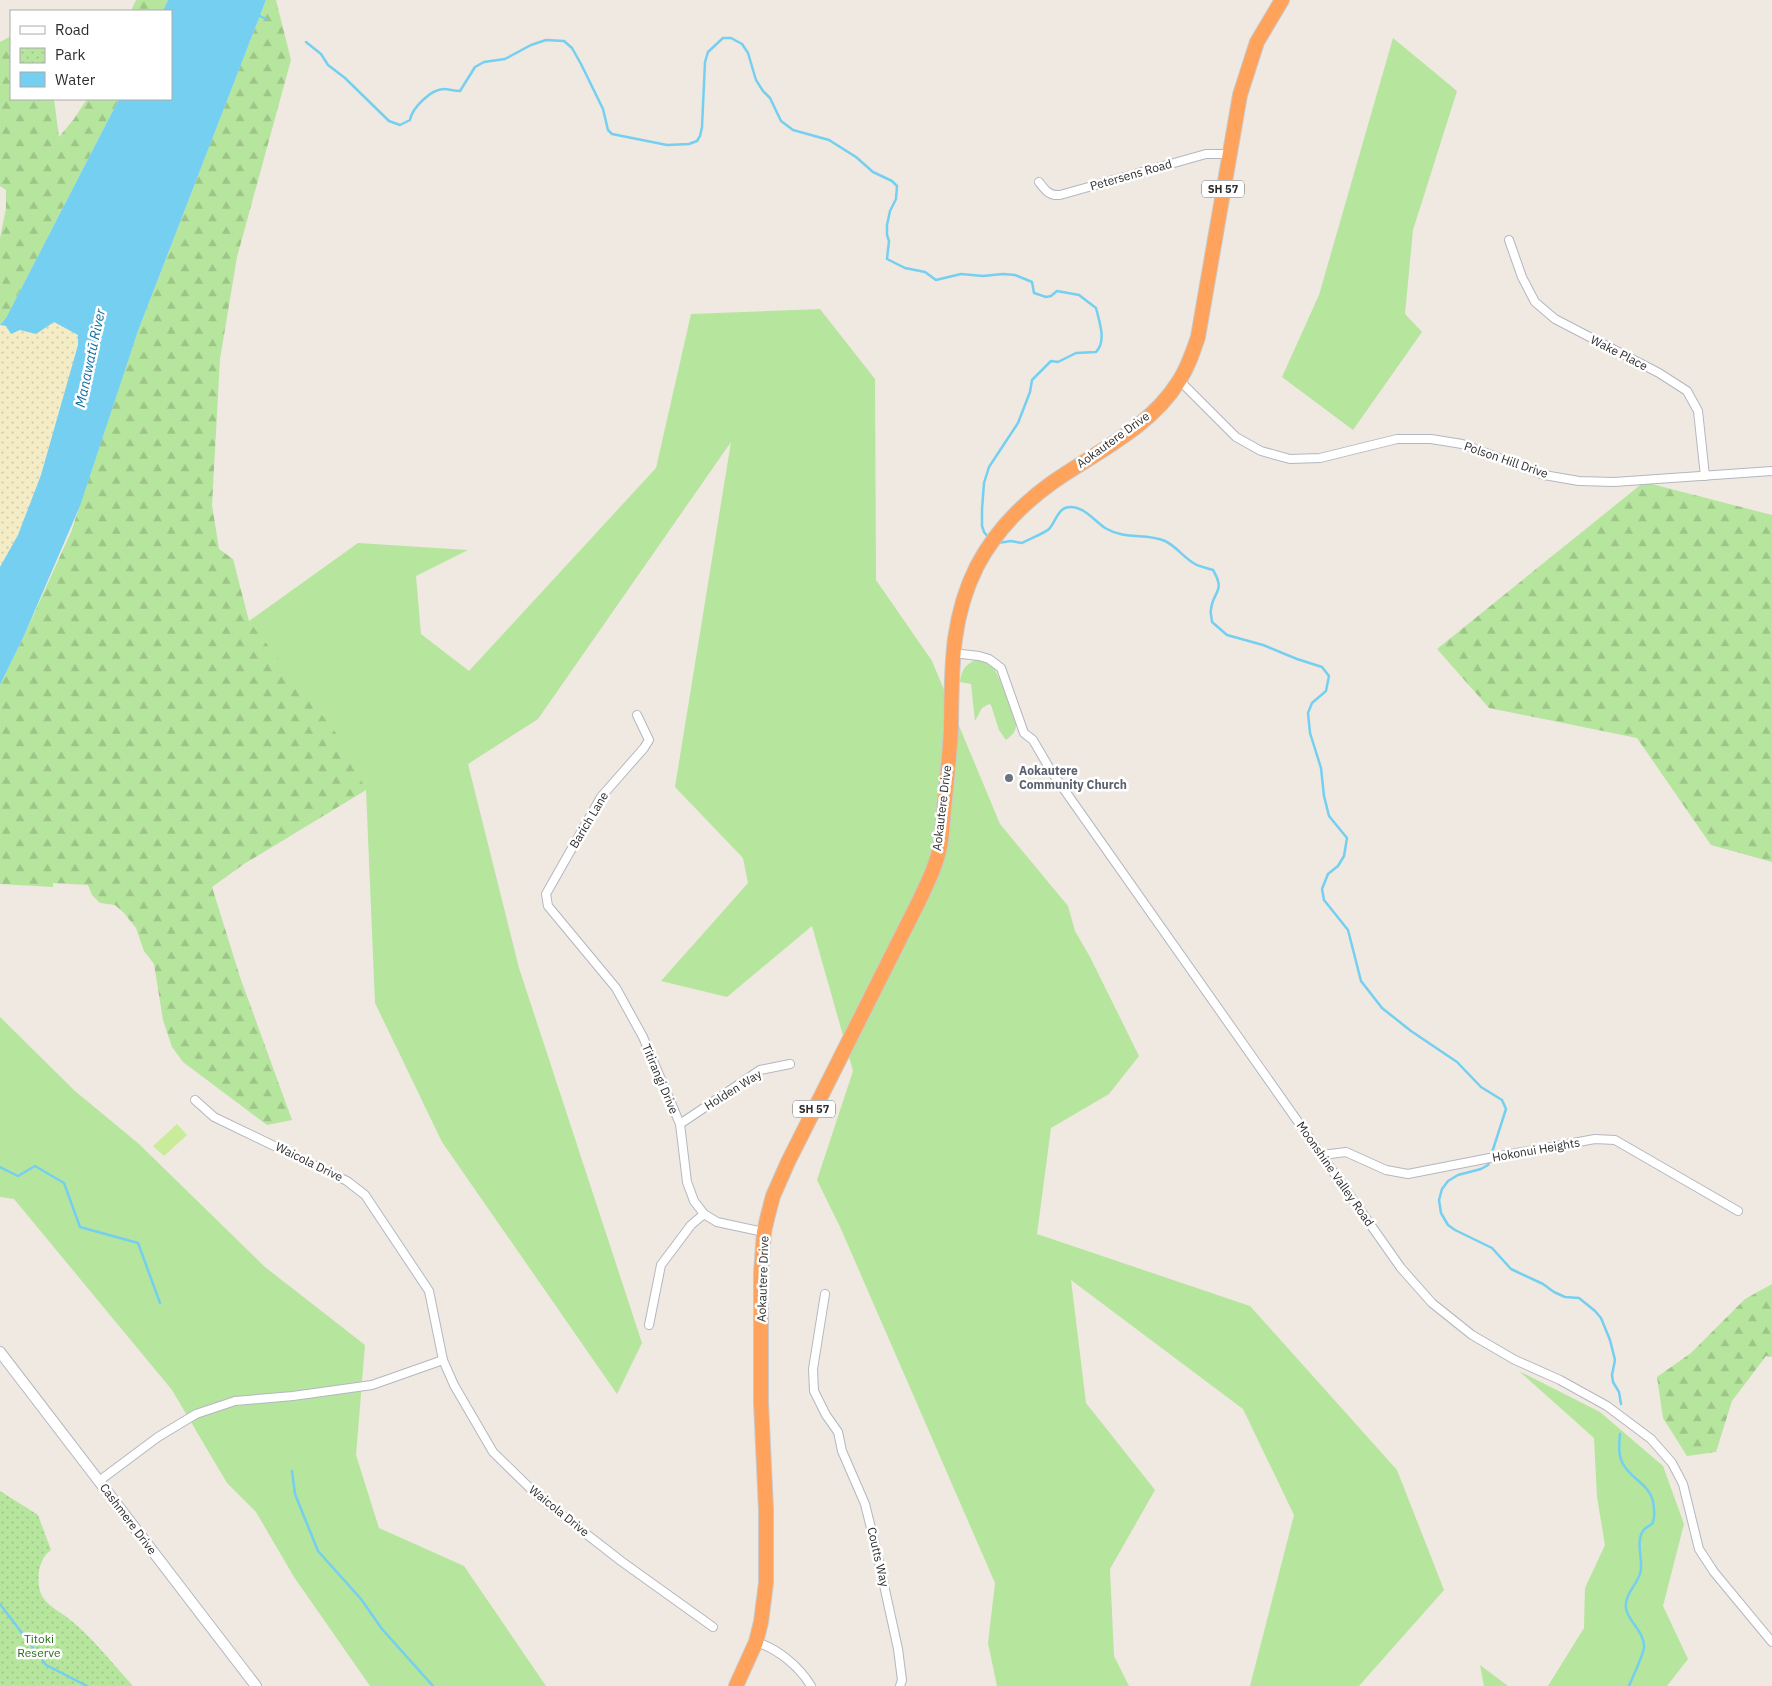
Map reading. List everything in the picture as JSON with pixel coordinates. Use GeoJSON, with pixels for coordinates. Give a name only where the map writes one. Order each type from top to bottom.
{"type":"FeatureCollection","features":[{"type":"Feature","properties":{"kind":"highway","name":"Aokautere Drive"},"geometry":{"type":"LineString","coordinates":[[736,1686],[756,1642],[764,1602],[767,1558],[761,1402],[761,1273],[764,1232],[773,1196],[788,1162],[919,901],[934,867],[941,842],[949,749],[953,653],[957,621],[962,603],[968,585],[985,551],[1020,509],[1034,496],[1140,424],[1179,382],[1192,357],[1198,336],[1240,95],[1251,58],[1267,23],[1282,0]]}},
{"type":"Feature","properties":{"kind":"street","name":"Petersens Road"},"geometry":{"type":"LineString","coordinates":[[1038,182],[1048,193],[1054,196],[1206,154],[1229,154]]}},
{"type":"Feature","properties":{"kind":"street","name":"Wake Place"},"geometry":{"type":"LineString","coordinates":[[1509,240],[1522,276],[1535,302],[1555,319],[1659,373],[1687,391],[1698,411],[1705,476]]}},
{"type":"Feature","properties":{"kind":"street","name":"Polson Hill Drive"},"geometry":{"type":"LineString","coordinates":[[1179,382],[1236,437],[1261,451],[1290,459],[1320,458],[1397,439],[1431,439],[1462,444],[1544,475],[1579,481],[1614,482],[1772,471]]}},
{"type":"Feature","properties":{"kind":"street","name":"Moonshine Valley Road"},"geometry":{"type":"LineString","coordinates":[[953,653],[989,659],[1001,668],[1024,732],[1033,740],[1051,771],[1402,1268],[1432,1303],[1472,1335],[1515,1360],[1560,1380],[1606,1406],[1651,1439],[1672,1462],[1683,1484],[1699,1549],[1714,1572],[1772,1642]]}},
{"type":"Feature","properties":{"kind":"street","name":"Barich Lane"},"geometry":{"type":"LineString","coordinates":[[548,906],[546,894],[600,797],[649,740],[637,714]]}},
{"type":"Feature","properties":{"kind":"street","name":"Titirangi Drive"},"geometry":{"type":"LineString","coordinates":[[548,906],[616,988],[643,1037],[680,1124],[687,1182],[694,1201],[704,1214]]}},
{"type":"Feature","properties":{"kind":"street","name":"Holden Way"},"geometry":{"type":"LineString","coordinates":[[680,1124],[760,1070],[790,1064]]}},
{"type":"Feature","properties":{"kind":"street","name":"Waicola Drive"},"geometry":{"type":"LineString","coordinates":[[195,1100],[214,1117],[347,1181],[365,1196],[429,1292],[443,1360],[454,1385],[493,1452],[539,1497],[621,1561],[713,1627]]}},
{"type":"Feature","properties":{"kind":"street","name":"Hokonui Heights"},"geometry":{"type":"LineString","coordinates":[[1322,1155],[1346,1152],[1386,1170],[1408,1174],[1595,1139],[1615,1140],[1738,1211]]}},
{"type":"Feature","properties":{"kind":"street"},"geometry":{"type":"LineString","coordinates":[[649,1325],[661,1265],[691,1225],[704,1214],[717,1222],[764,1232]]}},
{"type":"Feature","properties":{"kind":"street","name":"Coutts Way"},"geometry":{"type":"LineString","coordinates":[[825,1294],[813,1369],[814,1391],[818,1401],[838,1432],[842,1451],[865,1504],[898,1648],[902,1680],[900,1686]]}},
{"type":"Feature","properties":{"kind":"street","name":"Cashmere Drive"},"geometry":{"type":"LineString","coordinates":[[0,1352],[256,1686]]}},
{"type":"Feature","properties":{"kind":"street"},"geometry":{"type":"LineString","coordinates":[[99,1481],[158,1437],[196,1414],[235,1402],[372,1385],[443,1360]]}},
{"type":"Feature","properties":{"kind":"street"},"geometry":{"type":"LineString","coordinates":[[756,1642],[775,1650],[785,1657],[807,1679],[811,1686]]}},
{"type":"Feature","properties":{"kind":"green space"},"geometry":{"type":"Polygon","coordinates":[[[136,0],[168,0],[163,10],[131,10],[136,0]]]}},
{"type":"Feature","properties":{"kind":"green space"},"geometry":{"type":"Polygon","coordinates":[[[266,0],[276,0],[291,60],[237,257],[220,359],[212,505],[219,549],[233,559],[249,621],[339,737],[366,790],[244,864],[212,887],[240,977],[292,1120],[267,1125],[183,1062],[172,1047],[163,1020],[154,964],[144,951],[136,928],[124,913],[115,905],[100,903],[92,895],[88,885],[53,883],[53,887],[0,884],[0,685],[71,532],[138,331],[266,0]]]}},
{"type":"Feature","properties":{"kind":"green space"},"geometry":{"type":"Polygon","coordinates":[[[10,37],[10,100],[54,100],[59,137],[86,100],[118,100],[6,318],[0,325],[0,238],[6,208],[6,190],[0,186],[0,42],[10,37]]]}},
{"type":"Feature","properties":{"kind":"green space"},"geometry":{"type":"Polygon","coordinates":[[[1393,38],[1457,91],[1413,230],[1405,314],[1422,332],[1353,430],[1282,377],[1319,295],[1393,38]]]}},
{"type":"Feature","properties":{"kind":"green space"},"geometry":{"type":"Polygon","coordinates":[[[820,309],[875,379],[876,580],[932,661],[1000,824],[1068,906],[1075,931],[1090,957],[1139,1056],[1109,1094],[1051,1128],[1037,1234],[1250,1306],[1397,1470],[1444,1590],[1359,1686],[1250,1686],[1294,1515],[1243,1409],[1071,1280],[1086,1403],[1155,1490],[1110,1569],[1114,1656],[1129,1686],[997,1686],[988,1643],[995,1583],[841,1229],[817,1180],[853,1071],[812,926],[727,997],[661,981],[748,883],[743,858],[675,787],[731,442],[538,719],[468,764],[519,968],[642,1343],[617,1394],[442,1142],[375,1003],[366,790],[249,621],[358,543],[468,550],[416,576],[421,634],[469,671],[656,468],[691,314],[820,309]]]}},
{"type":"Feature","properties":{"kind":"green space"},"geometry":{"type":"Polygon","coordinates":[[[1644,482],[1772,515],[1772,862],[1711,845],[1637,738],[1489,708],[1437,649],[1644,482]]]}},
{"type":"Feature","properties":{"kind":"green space"},"geometry":{"type":"Polygon","coordinates":[[[975,660],[982,661],[993,667],[999,677],[1013,713],[1016,727],[1006,740],[999,730],[991,705],[989,704],[982,708],[975,721],[971,684],[960,682],[964,669],[975,660]]]}},
{"type":"Feature","properties":{"kind":"green space"},"geometry":{"type":"Polygon","coordinates":[[[0,1017],[75,1091],[139,1144],[265,1267],[365,1345],[356,1455],[379,1528],[464,1566],[546,1686],[370,1686],[294,1577],[256,1512],[227,1483],[172,1390],[14,1199],[0,1197],[0,1017]]]}},
{"type":"Feature","properties":{"kind":"green space"},"geometry":{"type":"Polygon","coordinates":[[[177,1124],[187,1135],[164,1156],[153,1146],[177,1124]]]}},
{"type":"Feature","properties":{"kind":"green space"},"geometry":{"type":"Polygon","coordinates":[[[1772,1284],[1772,1357],[1766,1356],[1732,1401],[1716,1452],[1687,1456],[1663,1418],[1657,1377],[1691,1353],[1745,1299],[1772,1284]]]}},
{"type":"Feature","properties":{"kind":"green space"},"geometry":{"type":"Polygon","coordinates":[[[1519,1371],[1600,1412],[1663,1466],[1684,1524],[1663,1606],[1688,1659],[1667,1686],[1548,1686],[1584,1628],[1585,1588],[1605,1545],[1597,1497],[1594,1438],[1519,1371]]]}},
{"type":"Feature","properties":{"kind":"green space","name":"Titoki Reserve"},"geometry":{"type":"Polygon","coordinates":[[[0,1491],[38,1515],[51,1550],[43,1559],[39,1570],[39,1588],[45,1600],[83,1631],[133,1686],[0,1686],[0,1491]]]}},
{"type":"Feature","properties":{"kind":"green space"},"geometry":{"type":"Polygon","coordinates":[[[1480,1665],[1508,1686],[1484,1686],[1480,1665]]]}},
{"type":"Feature","properties":{"kind":"sand"},"geometry":{"type":"Polygon","coordinates":[[[54,322],[78,335],[78,345],[41,475],[18,535],[0,567],[0,325],[36,334],[54,322]]]}},
{"type":"Feature","properties":{"kind":"water","name":"Manawatū River"},"geometry":{"type":"Polygon","coordinates":[[[168,0],[266,0],[138,331],[80,506],[23,638],[0,685],[0,567],[18,535],[41,475],[78,345],[78,335],[54,322],[36,334],[20,330],[11,334],[6,326],[0,325],[6,318],[118,100],[172,100],[172,10],[163,10],[168,0]]]}},
{"type":"Feature","properties":{"kind":"waterway"},"geometry":{"type":"LineString","coordinates":[[258,15],[266,19]]}},
{"type":"Feature","properties":{"kind":"waterway"},"geometry":{"type":"LineString","coordinates":[[306,42],[321,54],[328,65],[345,78],[389,121],[400,125],[410,120],[418,105],[433,92],[444,89],[460,91],[475,67],[484,62],[505,59],[531,45],[546,40],[564,41],[572,48],[581,64],[603,109],[608,130],[612,134],[667,145],[689,144],[697,141],[700,136],[705,62],[708,52],[723,38],[731,38],[742,44],[748,53],[756,80],[770,98],[781,121],[793,130],[829,140],[856,157],[873,172],[892,181],[897,186],[896,199],[890,211],[887,225],[889,241],[887,259],[905,268],[925,272],[936,280],[961,274],[983,276],[1015,275],[1032,282],[1034,293],[1046,297],[1051,296],[1057,291],[1079,295],[1096,308],[1102,337],[1096,352],[1076,353],[1058,362],[1051,361],[1032,380],[1030,392],[1018,423],[989,467],[984,483],[982,509],[982,526],[989,538]]}},
{"type":"Feature","properties":{"kind":"waterway"},"geometry":{"type":"LineString","coordinates":[[998,543],[1011,541],[1022,543],[1041,534],[1049,529],[1062,510],[1071,507],[1082,510],[1113,532],[1158,538],[1173,546],[1195,564],[1213,570],[1219,587],[1212,603],[1212,622],[1227,635],[1263,645],[1322,667],[1329,676],[1326,691],[1312,703],[1308,713],[1310,733],[1321,768],[1324,796],[1329,816],[1347,838],[1344,856],[1338,866],[1328,874],[1322,889],[1324,900],[1348,930],[1361,981],[1382,1008],[1411,1031],[1457,1062],[1481,1087],[1502,1100],[1506,1109],[1488,1165],[1481,1169],[1458,1175],[1448,1181],[1442,1189],[1439,1200],[1441,1213],[1448,1225],[1492,1248],[1511,1269],[1565,1297],[1579,1298],[1595,1311],[1601,1318],[1610,1340],[1615,1360],[1612,1375],[1613,1382],[1619,1392],[1621,1404]]}},
{"type":"Feature","properties":{"kind":"waterway"},"geometry":{"type":"LineString","coordinates":[[0,1167],[18,1176],[35,1166],[64,1183],[80,1227],[138,1243],[160,1303]]}},
{"type":"Feature","properties":{"kind":"waterway"},"geometry":{"type":"LineString","coordinates":[[1620,1434],[1619,1449],[1621,1461],[1630,1474],[1648,1490],[1653,1501],[1654,1513],[1652,1524],[1644,1529],[1641,1535],[1641,1572],[1628,1595],[1626,1605],[1627,1612],[1641,1634],[1644,1647],[1629,1686]]}},
{"type":"Feature","properties":{"kind":"waterway"},"geometry":{"type":"LineString","coordinates":[[292,1471],[295,1494],[318,1551],[361,1599],[382,1629],[433,1686]]}},
{"type":"Feature","properties":{"kind":"waterway"},"geometry":{"type":"LineString","coordinates":[[0,1604],[46,1665],[87,1686]]}},
{"type":"Feature","properties":{"kind":"place","name":"Aokautere Community Church"},"geometry":{"type":"Point","coordinates":[1009,778]}}]}
